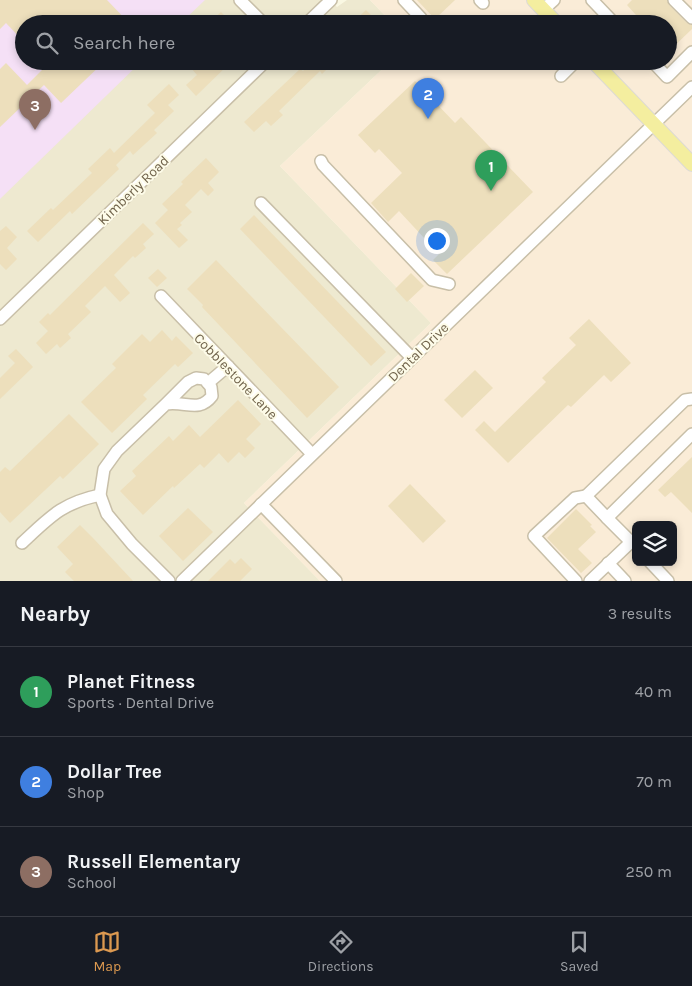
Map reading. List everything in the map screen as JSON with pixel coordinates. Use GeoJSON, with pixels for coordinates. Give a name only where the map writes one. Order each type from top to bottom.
{"type":"FeatureCollection","features":[{"type":"Feature","properties":{"kind":"main road"},"geometry":{"type":"LineString","coordinates":[[538,5],[548,15]]}},
{"type":"Feature","properties":{"kind":"main road"},"geometry":{"type":"LineString","coordinates":[[605,70],[653,124],[692,164]]}},
{"type":"Feature","properties":{"kind":"street"},"geometry":{"type":"LineString","coordinates":[[240,0],[255,15]]}},
{"type":"Feature","properties":{"kind":"street"},"geometry":{"type":"LineString","coordinates":[[315,15],[331,0]]}},
{"type":"Feature","properties":{"kind":"street"},"geometry":{"type":"LineString","coordinates":[[404,0],[418,15]]}},
{"type":"Feature","properties":{"kind":"street"},"geometry":{"type":"LineString","coordinates":[[538,5],[554,0]]}},
{"type":"Feature","properties":{"kind":"street"},"geometry":{"type":"LineString","coordinates":[[592,0],[606,15]]}},
{"type":"Feature","properties":{"kind":"street"},"geometry":{"type":"LineString","coordinates":[[674,0],[692,18]]}},
{"type":"Feature","properties":{"kind":"street"},"geometry":{"type":"LineString","coordinates":[[677,67],[692,52]]}},
{"type":"Feature","properties":{"kind":"street","name":"Kimberly Road"},"geometry":{"type":"LineString","coordinates":[[0,319],[257,70]]}},
{"type":"Feature","properties":{"kind":"street"},"geometry":{"type":"LineString","coordinates":[[561,76],[567,70]]}},
{"type":"Feature","properties":{"kind":"street"},"geometry":{"type":"LineString","coordinates":[[660,70],[667,77],[674,70]]}},
{"type":"Feature","properties":{"kind":"street","name":"Dental Drive"},"geometry":{"type":"LineString","coordinates":[[182,581],[692,87]]}},
{"type":"Feature","properties":{"kind":"street"},"geometry":{"type":"LineString","coordinates":[[322,161],[323,165],[432,280],[448,284]]}},
{"type":"Feature","properties":{"kind":"street"},"geometry":{"type":"LineString","coordinates":[[261,203],[412,358]]}},
{"type":"Feature","properties":{"kind":"street","name":"Cobblestone Lane"},"geometry":{"type":"LineString","coordinates":[[161,296],[312,454]]}},
{"type":"Feature","properties":{"kind":"street"},"geometry":{"type":"LineString","coordinates":[[208,383],[228,366]]}},
{"type":"Feature","properties":{"kind":"street"},"geometry":{"type":"LineString","coordinates":[[166,404],[178,403],[197,406],[207,403],[212,396],[211,387],[204,379],[196,378],[188,382],[117,451],[104,469],[100,495],[107,514],[120,531],[170,581]]}},
{"type":"Feature","properties":{"kind":"street"},"geometry":{"type":"LineString","coordinates":[[576,581],[534,536],[575,498],[586,496],[685,400],[692,399]]}},
{"type":"Feature","properties":{"kind":"street"},"geometry":{"type":"LineString","coordinates":[[608,518],[692,434]]}},
{"type":"Feature","properties":{"kind":"street"},"geometry":{"type":"LineString","coordinates":[[22,542],[49,518],[69,504],[100,495]]}},
{"type":"Feature","properties":{"kind":"street"},"geometry":{"type":"LineString","coordinates":[[586,496],[632,544]]}},
{"type":"Feature","properties":{"kind":"street"},"geometry":{"type":"LineString","coordinates":[[261,504],[336,581]]}},
{"type":"Feature","properties":{"kind":"street"},"geometry":{"type":"LineString","coordinates":[[590,581],[608,563],[632,546]]}},
{"type":"Feature","properties":{"kind":"street"},"geometry":{"type":"LineString","coordinates":[[608,563],[626,581]]}},
{"type":"Feature","properties":{"kind":"street"},"geometry":{"type":"LineString","coordinates":[[654,566],[668,581]]}},
{"type":"Feature","properties":{"kind":"shaded area"},"geometry":{"type":"Polygon","coordinates":[[[0,0],[330,0],[337,7],[347,0],[370,0],[384,15],[15,15],[15,70],[381,70],[280,166],[431,323],[244,503],[320,581],[0,581],[0,0]]]}},
{"type":"Feature","properties":{"kind":"shaded area"},"geometry":{"type":"Polygon","coordinates":[[[0,0],[205,0],[189,15],[15,15],[15,70],[133,70],[0,199],[0,0]]]}},
{"type":"Feature","properties":{"kind":"shaded area"},"geometry":{"type":"Polygon","coordinates":[[[370,0],[692,0],[692,581],[320,581],[244,503],[431,323],[280,166],[381,70],[677,70],[677,15],[384,15],[370,0]]]}},
{"type":"Feature","properties":{"kind":"building"},"geometry":{"type":"Polygon","coordinates":[[[0,0],[107,0],[121,15],[15,15],[15,32],[6,23],[0,29],[0,0]]]}},
{"type":"Feature","properties":{"kind":"building"},"geometry":{"type":"Polygon","coordinates":[[[417,0],[455,0],[439,15],[431,15],[417,0]]]}},
{"type":"Feature","properties":{"kind":"building"},"geometry":{"type":"Polygon","coordinates":[[[632,0],[667,0],[669,5],[687,23],[692,25],[692,29],[677,43],[677,15],[636,15],[627,5],[632,0]]]}},
{"type":"Feature","properties":{"kind":"building"},"geometry":{"type":"Polygon","coordinates":[[[366,10],[371,15],[361,15],[366,10]]]}},
{"type":"Feature","properties":{"kind":"building"},"geometry":{"type":"Polygon","coordinates":[[[6,63],[27,85],[42,70],[96,70],[61,103],[44,85],[0,127],[0,69],[6,63]]]}},
{"type":"Feature","properties":{"kind":"building"},"geometry":{"type":"Polygon","coordinates":[[[193,70],[223,70],[196,96],[186,85],[197,75],[193,70]]]}},
{"type":"Feature","properties":{"kind":"building"},"geometry":{"type":"Polygon","coordinates":[[[299,70],[326,70],[322,74],[320,71],[279,111],[283,115],[271,126],[266,121],[254,132],[244,122],[299,70]]]}},
{"type":"Feature","properties":{"kind":"building"},"geometry":{"type":"Polygon","coordinates":[[[415,81],[455,123],[461,117],[533,192],[447,274],[433,260],[439,254],[399,211],[388,222],[371,203],[402,173],[379,149],[375,153],[358,135],[415,81]]]}},
{"type":"Feature","properties":{"kind":"building"},"geometry":{"type":"Polygon","coordinates":[[[169,84],[179,95],[168,105],[174,111],[154,130],[157,133],[133,155],[130,151],[116,165],[119,169],[72,214],[70,211],[38,242],[27,231],[51,208],[53,210],[92,173],[88,169],[110,148],[114,153],[155,113],[147,105],[169,84]]]}},
{"type":"Feature","properties":{"kind":"building"},"geometry":{"type":"Polygon","coordinates":[[[206,158],[219,172],[208,183],[214,190],[208,196],[201,189],[185,205],[192,212],[180,223],[182,225],[177,229],[188,240],[179,248],[155,223],[168,210],[162,204],[206,158]]]}},
{"type":"Feature","properties":{"kind":"building"},"geometry":{"type":"Polygon","coordinates":[[[254,215],[386,352],[371,366],[240,229],[254,215]]]}},
{"type":"Feature","properties":{"kind":"building"},"geometry":{"type":"Polygon","coordinates":[[[143,223],[154,234],[143,244],[146,248],[135,258],[133,256],[114,275],[130,293],[120,302],[105,286],[85,306],[91,312],[68,334],[71,338],[60,348],[57,344],[46,354],[36,343],[48,331],[39,322],[48,313],[50,315],[143,223]]]}},
{"type":"Feature","properties":{"kind":"building"},"geometry":{"type":"Polygon","coordinates":[[[6,226],[17,237],[7,248],[17,259],[6,270],[0,264],[0,231],[6,226]]]}},
{"type":"Feature","properties":{"kind":"building"},"geometry":{"type":"Polygon","coordinates":[[[216,260],[339,387],[307,418],[187,289],[216,260]]]}},
{"type":"Feature","properties":{"kind":"building"},"geometry":{"type":"Polygon","coordinates":[[[158,269],[167,278],[157,287],[148,278],[158,269]]]}},
{"type":"Feature","properties":{"kind":"building"},"geometry":{"type":"Polygon","coordinates":[[[411,273],[424,286],[407,302],[395,289],[411,273]]]}},
{"type":"Feature","properties":{"kind":"building"},"geometry":{"type":"Polygon","coordinates":[[[589,319],[631,363],[611,382],[604,375],[571,407],[568,405],[508,463],[475,430],[484,421],[495,432],[546,382],[542,378],[576,345],[569,338],[589,319]]]}},
{"type":"Feature","properties":{"kind":"building"},"geometry":{"type":"Polygon","coordinates":[[[162,330],[172,341],[176,336],[193,353],[178,367],[175,364],[143,395],[147,399],[112,433],[81,402],[116,368],[112,364],[142,334],[150,342],[162,330]]]}},
{"type":"Feature","properties":{"kind":"building"},"geometry":{"type":"Polygon","coordinates":[[[16,349],[33,367],[0,399],[0,378],[15,363],[8,356],[16,349]]]}},
{"type":"Feature","properties":{"kind":"building"},"geometry":{"type":"Polygon","coordinates":[[[475,370],[493,388],[462,418],[444,400],[475,370]]]}},
{"type":"Feature","properties":{"kind":"building"},"geometry":{"type":"Polygon","coordinates":[[[238,400],[261,424],[246,439],[255,448],[245,458],[239,452],[228,463],[219,453],[204,468],[200,464],[174,488],[173,486],[143,515],[120,491],[136,476],[132,471],[169,436],[173,441],[189,425],[200,437],[238,400]]]}},
{"type":"Feature","properties":{"kind":"building"},"geometry":{"type":"Polygon","coordinates":[[[69,414],[99,444],[63,479],[60,476],[10,523],[0,512],[0,472],[5,467],[10,471],[69,414]]]}},
{"type":"Feature","properties":{"kind":"building"},"geometry":{"type":"Polygon","coordinates":[[[692,457],[692,513],[671,492],[665,497],[658,490],[692,457]]]}},
{"type":"Feature","properties":{"kind":"building"},"geometry":{"type":"Polygon","coordinates":[[[410,484],[446,521],[423,543],[388,506],[410,484]]]}},
{"type":"Feature","properties":{"kind":"building"},"geometry":{"type":"Polygon","coordinates":[[[188,508],[213,532],[183,561],[159,536],[188,508]]]}},
{"type":"Feature","properties":{"kind":"building"},"geometry":{"type":"Polygon","coordinates":[[[576,509],[592,525],[590,526],[596,532],[578,549],[592,563],[581,573],[547,538],[576,509]]]}},
{"type":"Feature","properties":{"kind":"building"},"geometry":{"type":"Polygon","coordinates":[[[80,525],[133,581],[74,581],[65,572],[73,564],[57,547],[80,525]]]}},
{"type":"Feature","properties":{"kind":"building"},"geometry":{"type":"Polygon","coordinates":[[[241,558],[252,569],[240,581],[208,581],[230,559],[235,564],[241,558]]]}},
{"type":"Feature","properties":{"kind":"place","name":"Dollar Tree"},"geometry":{"type":"Point","coordinates":[428,119]}},
{"type":"Feature","properties":{"kind":"place","name":"Russell Elementary"},"geometry":{"type":"Point","coordinates":[35,130]}},
{"type":"Feature","properties":{"kind":"place","name":"Planet Fitness"},"geometry":{"type":"Point","coordinates":[491,191]}}]}
